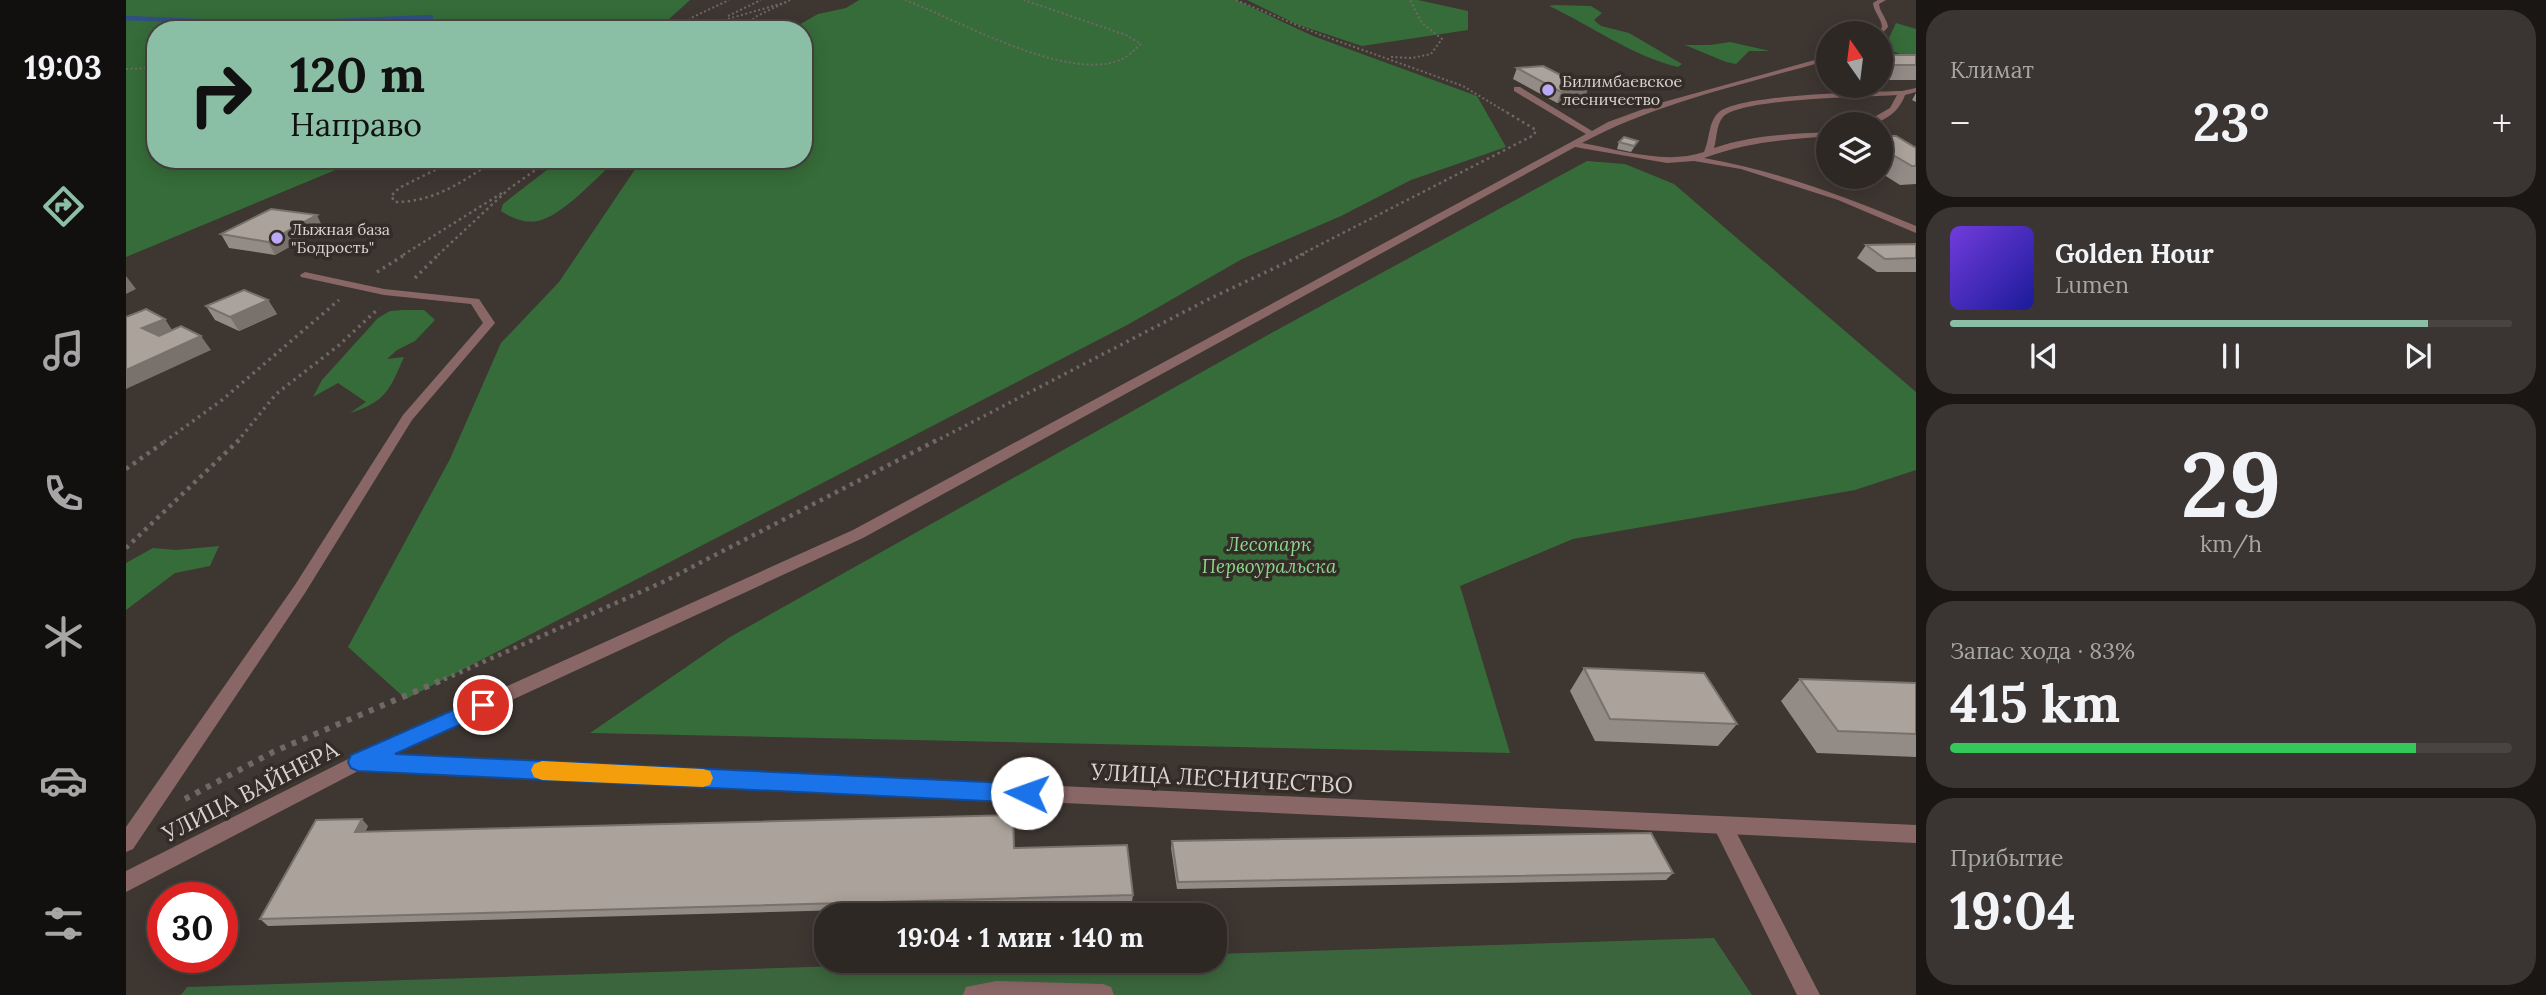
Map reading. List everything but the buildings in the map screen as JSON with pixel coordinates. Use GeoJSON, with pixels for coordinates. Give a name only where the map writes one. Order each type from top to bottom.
{"type":"FeatureCollection","features":[{"type":"Feature","properties":{"kind":"street"},"geometry":{"type":"LineString","coordinates":[[1883,0],[1876,3],[1877,11],[1884,21]]}},
{"type":"Feature","properties":{"kind":"street","name":"УЛИЦА ВАЙНЕРА"},"geometry":{"type":"LineString","coordinates":[[126,882],[358,762],[858,534],[1591,134],[1663,105],[1816,62]]}},
{"type":"Feature","properties":{"kind":"street"},"geometry":{"type":"LineString","coordinates":[[1517,89],[1591,134]]}},
{"type":"Feature","properties":{"kind":"street"},"geometry":{"type":"LineString","coordinates":[[1708,153],[1713,144],[1715,120],[1723,111],[1733,107],[1805,97],[1902,93],[1916,90]]}},
{"type":"Feature","properties":{"kind":"street"},"geometry":{"type":"LineString","coordinates":[[1891,112],[1900,102],[1902,93]]}},
{"type":"Feature","properties":{"kind":"street"},"geometry":{"type":"LineString","coordinates":[[1692,159],[1734,144],[1816,135]]}},
{"type":"Feature","properties":{"kind":"street"},"geometry":{"type":"LineString","coordinates":[[1571,144],[1638,157],[1692,159],[1742,167],[1841,198],[1916,230]]}},
{"type":"Feature","properties":{"kind":"street"},"geometry":{"type":"LineString","coordinates":[[126,843],[300,589],[407,418],[489,323],[475,301],[398,294],[305,275]]}},
{"type":"Feature","properties":{"kind":"street","name":"УЛИЦА ЛЕСНИЧЕСТВО"},"geometry":{"type":"LineString","coordinates":[[358,762],[1916,834]]}},
{"type":"Feature","properties":{"kind":"street"},"geometry":{"type":"LineString","coordinates":[[1723,826],[1809,995]]}},
{"type":"Feature","properties":{"kind":"street"},"geometry":{"type":"LineString","coordinates":[[974,995],[996,992],[1103,995]]}},
{"type":"Feature","properties":{"kind":"path"},"geometry":{"type":"LineString","coordinates":[[688,21],[729,0]]}},
{"type":"Feature","properties":{"kind":"path"},"geometry":{"type":"LineString","coordinates":[[720,21],[761,0]]}},
{"type":"Feature","properties":{"kind":"path"},"geometry":{"type":"LineString","coordinates":[[905,0],[1038,55],[1072,65],[1104,65],[1133,56],[1141,44],[1126,35],[1024,0]]}},
{"type":"Feature","properties":{"kind":"path"},"geometry":{"type":"LineString","coordinates":[[176,804],[273,752],[474,667],[663,582],[1209,299],[1330,241],[1534,135],[1536,130],[1463,86],[1321,35],[1236,0]]}},
{"type":"Feature","properties":{"kind":"path"},"geometry":{"type":"LineString","coordinates":[[1383,57],[1412,58],[1432,54],[1442,40],[1422,23],[1410,0]]}},
{"type":"Feature","properties":{"kind":"path"},"geometry":{"type":"LineString","coordinates":[[720,21],[788,1]]}},
{"type":"Feature","properties":{"kind":"path"},"geometry":{"type":"LineString","coordinates":[[752,21],[788,1]]}},
{"type":"Feature","properties":{"kind":"path"},"geometry":{"type":"LineString","coordinates":[[126,69],[147,68]]}},
{"type":"Feature","properties":{"kind":"path"},"geometry":{"type":"LineString","coordinates":[[439,168],[399,188],[391,196],[396,202],[409,203],[428,198],[448,191],[482,168]]}},
{"type":"Feature","properties":{"kind":"path"},"geometry":{"type":"LineString","coordinates":[[126,470],[222,400],[357,286],[538,168]]}},
{"type":"Feature","properties":{"kind":"path"},"geometry":{"type":"LineString","coordinates":[[126,548],[248,431],[276,394],[410,285],[445,247],[512,186]]}},
{"type":"Feature","properties":{"kind":"green space"},"geometry":{"type":"Polygon","coordinates":[[[126,0],[690,0],[667,21],[147,21],[147,168],[340,168],[126,257],[126,0]]]}},
{"type":"Feature","properties":{"kind":"green space"},"geometry":{"type":"Polygon","coordinates":[[[859,0],[1236,0],[1313,36],[1477,96],[1506,147],[1411,180],[1341,216],[1242,259],[1129,324],[406,699],[348,647],[450,459],[501,343],[559,282],[636,168],[812,168],[812,21],[806,21],[818,14],[846,8],[859,0]]]}},
{"type":"Feature","properties":{"kind":"green space"},"geometry":{"type":"Polygon","coordinates":[[[1247,0],[1418,0],[1468,11],[1468,30],[1362,46],[1296,24],[1247,0]]]}},
{"type":"Feature","properties":{"kind":"green space"},"geometry":{"type":"Polygon","coordinates":[[[1549,6],[1591,6],[1602,13],[1594,20],[1601,26],[1629,33],[1682,64],[1678,67],[1644,56],[1549,6]]]}},
{"type":"Feature","properties":{"kind":"green space"},"geometry":{"type":"Polygon","coordinates":[[[1896,23],[1916,29],[1916,54],[1894,52],[1896,23]]]}},
{"type":"Feature","properties":{"kind":"green space"},"geometry":{"type":"Polygon","coordinates":[[[1730,42],[1770,51],[1749,51],[1736,64],[1685,45],[1710,45],[1730,42]]]}},
{"type":"Feature","properties":{"kind":"green space","name":"Лесопарк Первоуральска"},"geometry":{"type":"Polygon","coordinates":[[[1587,161],[1625,164],[1674,184],[1916,392],[1916,470],[1855,490],[1573,539],[1460,586],[1510,753],[590,733],[730,637],[1266,336],[1587,161]]]}},
{"type":"Feature","properties":{"kind":"green space"},"geometry":{"type":"Polygon","coordinates":[[[549,168],[608,168],[558,212],[538,221],[528,222],[514,218],[501,211],[503,204],[549,168]]]}},
{"type":"Feature","properties":{"kind":"green space"},"geometry":{"type":"Polygon","coordinates":[[[424,310],[435,320],[415,341],[397,350],[387,359],[404,357],[390,386],[379,399],[350,413],[366,402],[338,383],[313,397],[322,380],[378,318],[390,311],[424,310]]]}},
{"type":"Feature","properties":{"kind":"green space"},"geometry":{"type":"Polygon","coordinates":[[[219,546],[210,566],[175,573],[126,610],[126,563],[153,548],[176,550],[219,546]]]}},
{"type":"Feature","properties":{"kind":"green space"},"geometry":{"type":"Polygon","coordinates":[[[1714,938],[1752,995],[181,995],[187,987],[814,967],[814,973],[1227,973],[1227,954],[1714,938]]]}},
{"type":"Feature","properties":{"kind":"waterway"},"geometry":{"type":"LineString","coordinates":[[337,21],[431,17]]}},
{"type":"Feature","properties":{"kind":"waterway"},"geometry":{"type":"LineString","coordinates":[[126,18],[196,21]]}},
{"type":"Feature","properties":{"kind":"slow traffic"},"geometry":{"type":"LineString","coordinates":[[542,770],[703,778]]}},
{"type":"Feature","properties":{"kind":"place","name":"Билимбаевское лесничество"},"geometry":{"type":"Point","coordinates":[1548,90]}},
{"type":"Feature","properties":{"kind":"place","name":"Лыжная база \"Бодрость\""},"geometry":{"type":"Point","coordinates":[277,238]}},
{"type":"Feature","properties":{"kind":"route"},"geometry":{"type":"LineString","coordinates":[[483,705],[358,762],[1027,793]]}}]}
